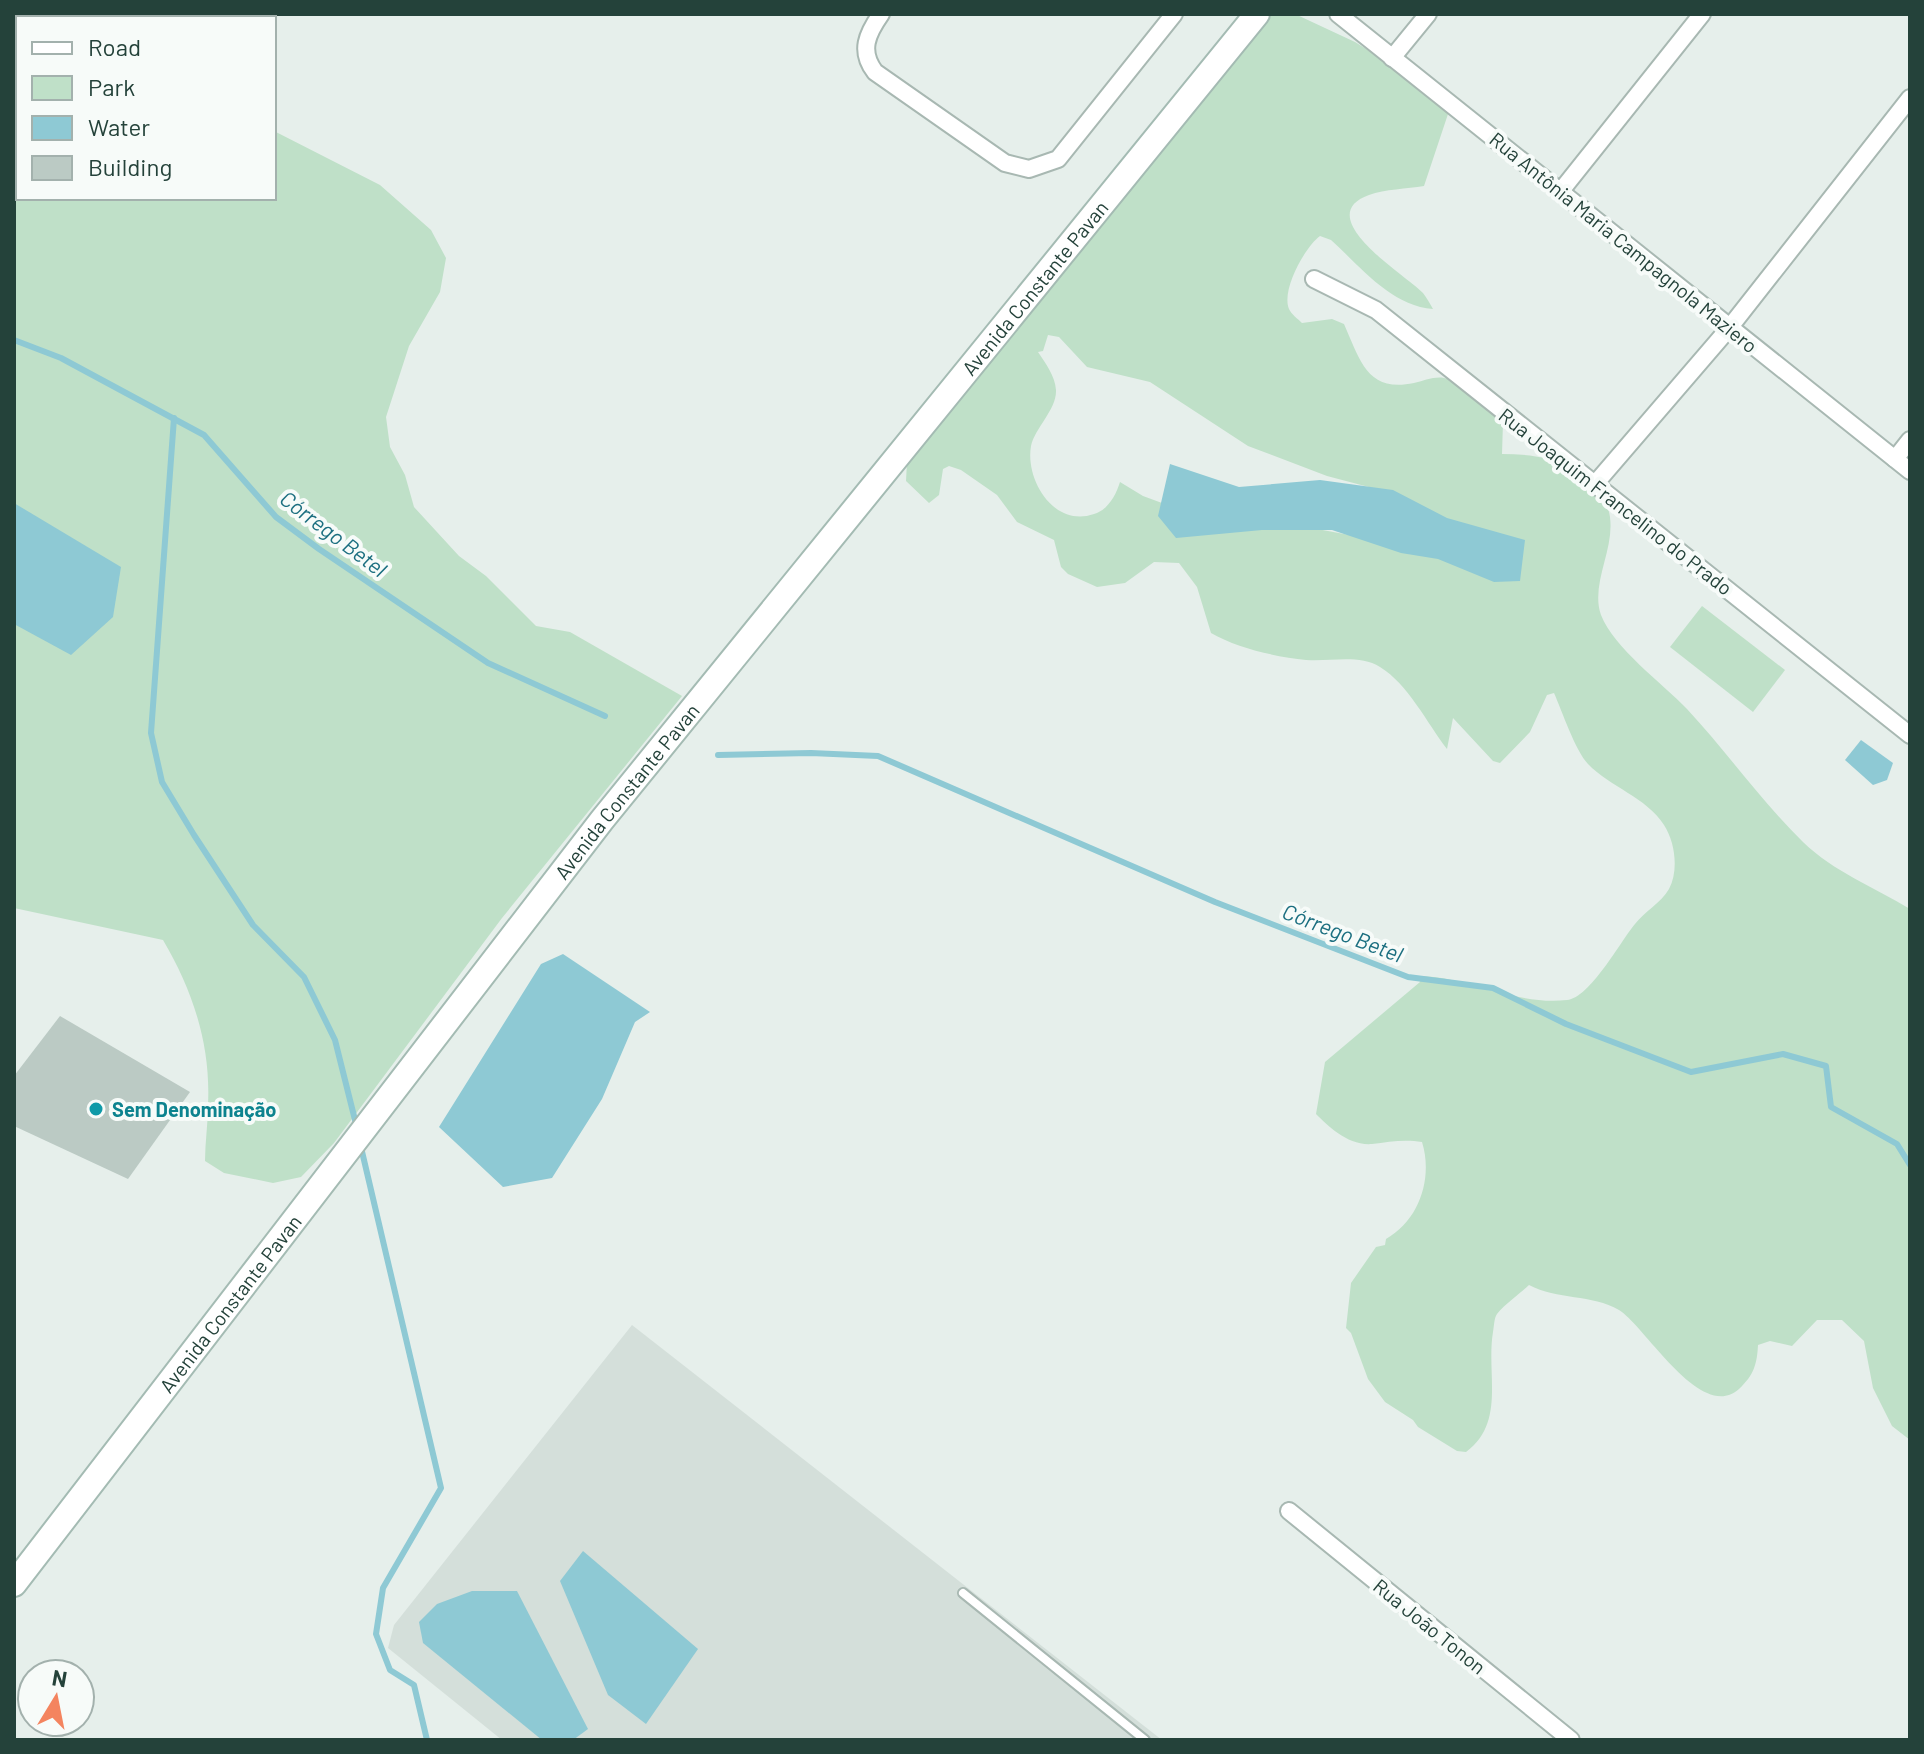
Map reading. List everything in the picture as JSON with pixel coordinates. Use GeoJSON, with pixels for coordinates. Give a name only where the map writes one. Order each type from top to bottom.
{"type":"FeatureCollection","features":[{"type":"Feature","properties":{"kind":"street"},"geometry":{"type":"LineString","coordinates":[[881,14],[867,37],[864,50],[875,72],[1005,163],[1029,169],[1058,159],[1174,14]]}},
{"type":"Feature","properties":{"kind":"street","name":"Avenida Constante Pavan"},"geometry":{"type":"LineString","coordinates":[[14,1584],[602,820],[1257,14]]}},
{"type":"Feature","properties":{"kind":"street","name":"Rua Antônia Maria Campagnola Maziero"},"geometry":{"type":"LineString","coordinates":[[1338,14],[1910,471]]}},
{"type":"Feature","properties":{"kind":"street"},"geometry":{"type":"LineString","coordinates":[[1392,58],[1428,14]]}},
{"type":"Feature","properties":{"kind":"street"},"geometry":{"type":"LineString","coordinates":[[1560,192],[1702,14]]}},
{"type":"Feature","properties":{"kind":"street"},"geometry":{"type":"LineString","coordinates":[[1595,484],[1730,327],[1910,98]]}},
{"type":"Feature","properties":{"kind":"street","name":"Rua Joaquim Francelino do Prado"},"geometry":{"type":"LineString","coordinates":[[1314,279],[1376,310],[1910,735]]}},
{"type":"Feature","properties":{"kind":"street"},"geometry":{"type":"LineString","coordinates":[[1895,459],[1910,440]]}},
{"type":"Feature","properties":{"kind":"street","name":"Rua João Tonon"},"geometry":{"type":"LineString","coordinates":[[1289,1511],[1571,1740]]}},
{"type":"Feature","properties":{"kind":"lane"},"geometry":{"type":"LineString","coordinates":[[963,1593],[1145,1740]]}},
{"type":"Feature","properties":{"kind":"shaded area"},"geometry":{"type":"Polygon","coordinates":[[[632,1325],[1162,1740],[502,1740],[388,1648],[394,1625],[632,1325]]]}},
{"type":"Feature","properties":{"kind":"green space"},"geometry":{"type":"Polygon","coordinates":[[[14,14],[78,14],[16,16],[16,200],[276,200],[276,132],[380,185],[431,230],[446,258],[440,292],[409,346],[386,417],[390,447],[405,475],[414,507],[459,556],[486,576],[536,626],[570,632],[682,696],[502,918],[334,1143],[301,1177],[273,1183],[224,1173],[205,1161],[208,1083],[203,1040],[183,979],[163,940],[14,908],[14,14]]]}},
{"type":"Feature","properties":{"kind":"green space"},"geometry":{"type":"Polygon","coordinates":[[[1265,14],[1295,14],[1355,42],[1452,102],[1424,186],[1369,195],[1353,205],[1350,217],[1356,232],[1368,247],[1423,293],[1433,309],[1404,301],[1390,293],[1331,240],[1320,236],[1308,249],[1291,280],[1287,301],[1289,309],[1302,323],[1332,319],[1344,324],[1367,371],[1385,383],[1398,385],[1440,378],[1454,381],[1477,395],[1503,422],[1502,454],[1545,458],[1584,475],[1603,497],[1609,512],[1611,527],[1598,601],[1601,615],[1616,640],[1687,709],[1773,810],[1815,853],[1910,909],[1910,1440],[1892,1426],[1873,1388],[1864,1341],[1842,1320],[1817,1320],[1792,1346],[1770,1341],[1758,1345],[1756,1364],[1748,1379],[1739,1389],[1724,1396],[1708,1393],[1691,1383],[1619,1310],[1597,1301],[1551,1293],[1529,1285],[1496,1316],[1491,1348],[1490,1412],[1478,1440],[1466,1452],[1457,1451],[1418,1427],[1413,1420],[1385,1402],[1368,1379],[1351,1333],[1346,1328],[1351,1283],[1376,1247],[1385,1245],[1386,1239],[1408,1221],[1415,1209],[1424,1183],[1425,1155],[1422,1142],[1363,1144],[1347,1139],[1326,1124],[1316,1114],[1325,1062],[1420,982],[1417,976],[1436,977],[1529,999],[1548,1001],[1576,997],[1595,980],[1635,924],[1669,889],[1675,865],[1668,832],[1648,807],[1597,772],[1583,758],[1554,693],[1547,695],[1530,732],[1500,763],[1493,761],[1453,718],[1447,749],[1408,694],[1380,667],[1354,660],[1282,657],[1211,633],[1197,587],[1179,563],[1154,562],[1125,583],[1097,587],[1068,574],[1061,567],[1054,540],[1017,522],[997,495],[961,470],[949,466],[943,469],[939,495],[929,503],[906,481],[907,462],[1265,14]],[[1048,335],[1043,351],[1038,352],[1052,375],[1056,390],[1053,404],[1033,439],[1030,459],[1045,498],[1066,514],[1080,516],[1099,512],[1111,501],[1120,482],[1143,496],[1227,527],[1279,522],[1469,557],[1403,496],[1327,476],[1248,446],[1150,382],[1087,367],[1059,337],[1048,335]]]}},
{"type":"Feature","properties":{"kind":"green space"},"geometry":{"type":"Polygon","coordinates":[[[1702,606],[1785,670],[1753,712],[1670,647],[1702,606]]]}},
{"type":"Feature","properties":{"kind":"water"},"geometry":{"type":"Polygon","coordinates":[[[1170,464],[1239,487],[1320,480],[1393,490],[1447,518],[1525,540],[1520,581],[1494,582],[1438,559],[1401,553],[1332,530],[1262,530],[1176,538],[1158,516],[1170,464]]]}},
{"type":"Feature","properties":{"kind":"water"},"geometry":{"type":"Polygon","coordinates":[[[14,503],[121,567],[113,617],[71,655],[14,624],[14,503]]]}},
{"type":"Feature","properties":{"kind":"water"},"geometry":{"type":"Polygon","coordinates":[[[1861,740],[1893,763],[1887,780],[1873,785],[1845,760],[1861,740]]]}},
{"type":"Feature","properties":{"kind":"water"},"geometry":{"type":"Polygon","coordinates":[[[563,954],[650,1012],[635,1022],[602,1099],[552,1178],[503,1187],[439,1127],[541,964],[563,954]]]}},
{"type":"Feature","properties":{"kind":"water"},"geometry":{"type":"Polygon","coordinates":[[[583,1551],[698,1649],[646,1724],[608,1695],[560,1581],[583,1551]]]}},
{"type":"Feature","properties":{"kind":"water"},"geometry":{"type":"Polygon","coordinates":[[[472,1591],[517,1591],[588,1729],[573,1740],[542,1740],[423,1643],[419,1622],[437,1604],[472,1591]]]}},
{"type":"Feature","properties":{"kind":"building","name":"Sem Denominação"},"geometry":{"type":"Polygon","coordinates":[[[60,1016],[190,1092],[128,1179],[14,1126],[14,1076],[60,1016]]]}},
{"type":"Feature","properties":{"kind":"waterway","name":"Córrego Betel"},"geometry":{"type":"LineString","coordinates":[[14,340],[61,358],[204,435],[276,517],[319,549],[488,663],[605,716]]}},
{"type":"Feature","properties":{"kind":"waterway"},"geometry":{"type":"LineString","coordinates":[[174,418],[151,733],[162,782],[253,925],[304,977],[335,1040],[357,1128]]}},
{"type":"Feature","properties":{"kind":"waterway","name":"Córrego Betel"},"geometry":{"type":"LineString","coordinates":[[718,755],[811,753],[878,756],[1215,902],[1408,977],[1493,988],[1566,1024],[1691,1072],[1783,1054],[1826,1066],[1831,1107],[1897,1144],[1910,1165]]}},
{"type":"Feature","properties":{"kind":"waterway"},"geometry":{"type":"LineString","coordinates":[[360,1143],[441,1488],[383,1588],[376,1634],[390,1670],[414,1685],[427,1740]]}},
{"type":"Feature","properties":{"kind":"place","name":"Sem Denominação"},"geometry":{"type":"Point","coordinates":[96,1109]}}]}
